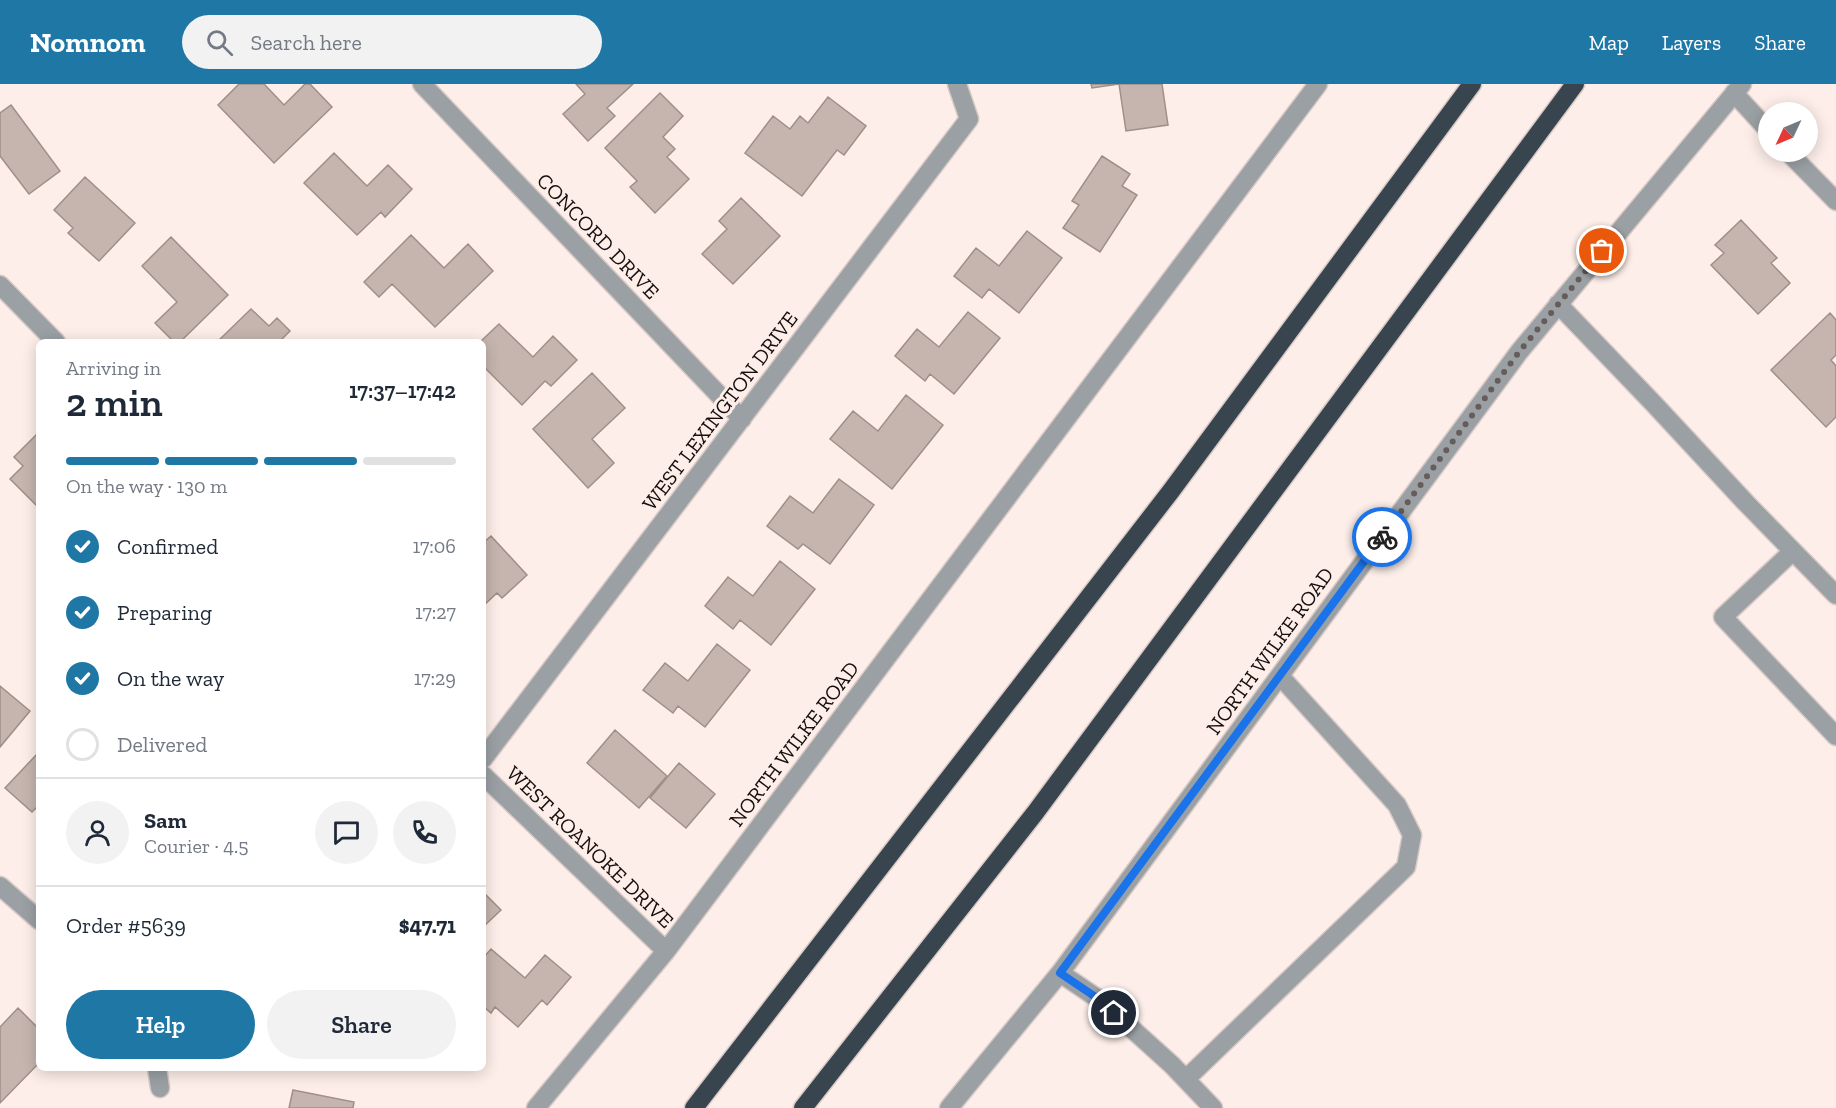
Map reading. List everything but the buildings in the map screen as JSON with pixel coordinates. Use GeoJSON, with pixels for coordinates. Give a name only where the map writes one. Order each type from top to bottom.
{"type":"FeatureCollection","features":[{"type":"Feature","properties":{"kind":"highway"},"geometry":{"type":"LineString","coordinates":[[694,1108],[1171,490],[1472,84]]}},
{"type":"Feature","properties":{"kind":"highway"},"geometry":{"type":"LineString","coordinates":[[803,1108],[1035,813],[1575,84]]}},
{"type":"Feature","properties":{"kind":"street","name":"CONCORD DRIVE"},"geometry":{"type":"LineString","coordinates":[[422,84],[742,419]]}},
{"type":"Feature","properties":{"kind":"street","name":"WEST LEXINGTON DRIVE"},"geometry":{"type":"LineString","coordinates":[[486,755],[969,120],[957,84]]}},
{"type":"Feature","properties":{"kind":"street","name":"NORTH WILKE ROAD"},"geometry":{"type":"LineString","coordinates":[[536,1108],[666,951],[1318,84]]}},
{"type":"Feature","properties":{"kind":"street","name":"NORTH WILKE ROAD"},"geometry":{"type":"LineString","coordinates":[[949,1108],[1060,973],[1519,352],[1738,88]]}},
{"type":"Feature","properties":{"kind":"street"},"geometry":{"type":"LineString","coordinates":[[1738,88],[1758,116]]}},
{"type":"Feature","properties":{"kind":"street"},"geometry":{"type":"LineString","coordinates":[[1798,162],[1836,201]]}},
{"type":"Feature","properties":{"kind":"street"},"geometry":{"type":"LineString","coordinates":[[0,285],[53,339]]}},
{"type":"Feature","properties":{"kind":"street"},"geometry":{"type":"LineString","coordinates":[[1558,304],[1836,595]]}},
{"type":"Feature","properties":{"kind":"street"},"geometry":{"type":"LineString","coordinates":[[1793,551],[1723,617],[1836,736]]}},
{"type":"Feature","properties":{"kind":"street"},"geometry":{"type":"LineString","coordinates":[[1186,1079],[1406,867],[1412,835],[1397,805],[1280,676]]}},
{"type":"Feature","properties":{"kind":"street","name":"WEST ROANOKE DRIVE"},"geometry":{"type":"LineString","coordinates":[[486,778],[666,951]]}},
{"type":"Feature","properties":{"kind":"street"},"geometry":{"type":"LineString","coordinates":[[0,886],[36,917]]}},
{"type":"Feature","properties":{"kind":"street"},"geometry":{"type":"LineString","coordinates":[[1060,973],[1100,1000],[1186,1079],[1213,1108]]}},
{"type":"Feature","properties":{"kind":"street"},"geometry":{"type":"LineString","coordinates":[[157,1071],[160,1088]]}},
{"type":"Feature","properties":{"kind":"way so far"},"geometry":{"type":"LineString","coordinates":[[1382,537],[1519,352],[1602,251]]}},
{"type":"Feature","properties":{"kind":"route"},"geometry":{"type":"LineString","coordinates":[[1114,1013],[1100,1000],[1060,973],[1382,537]]}}]}
